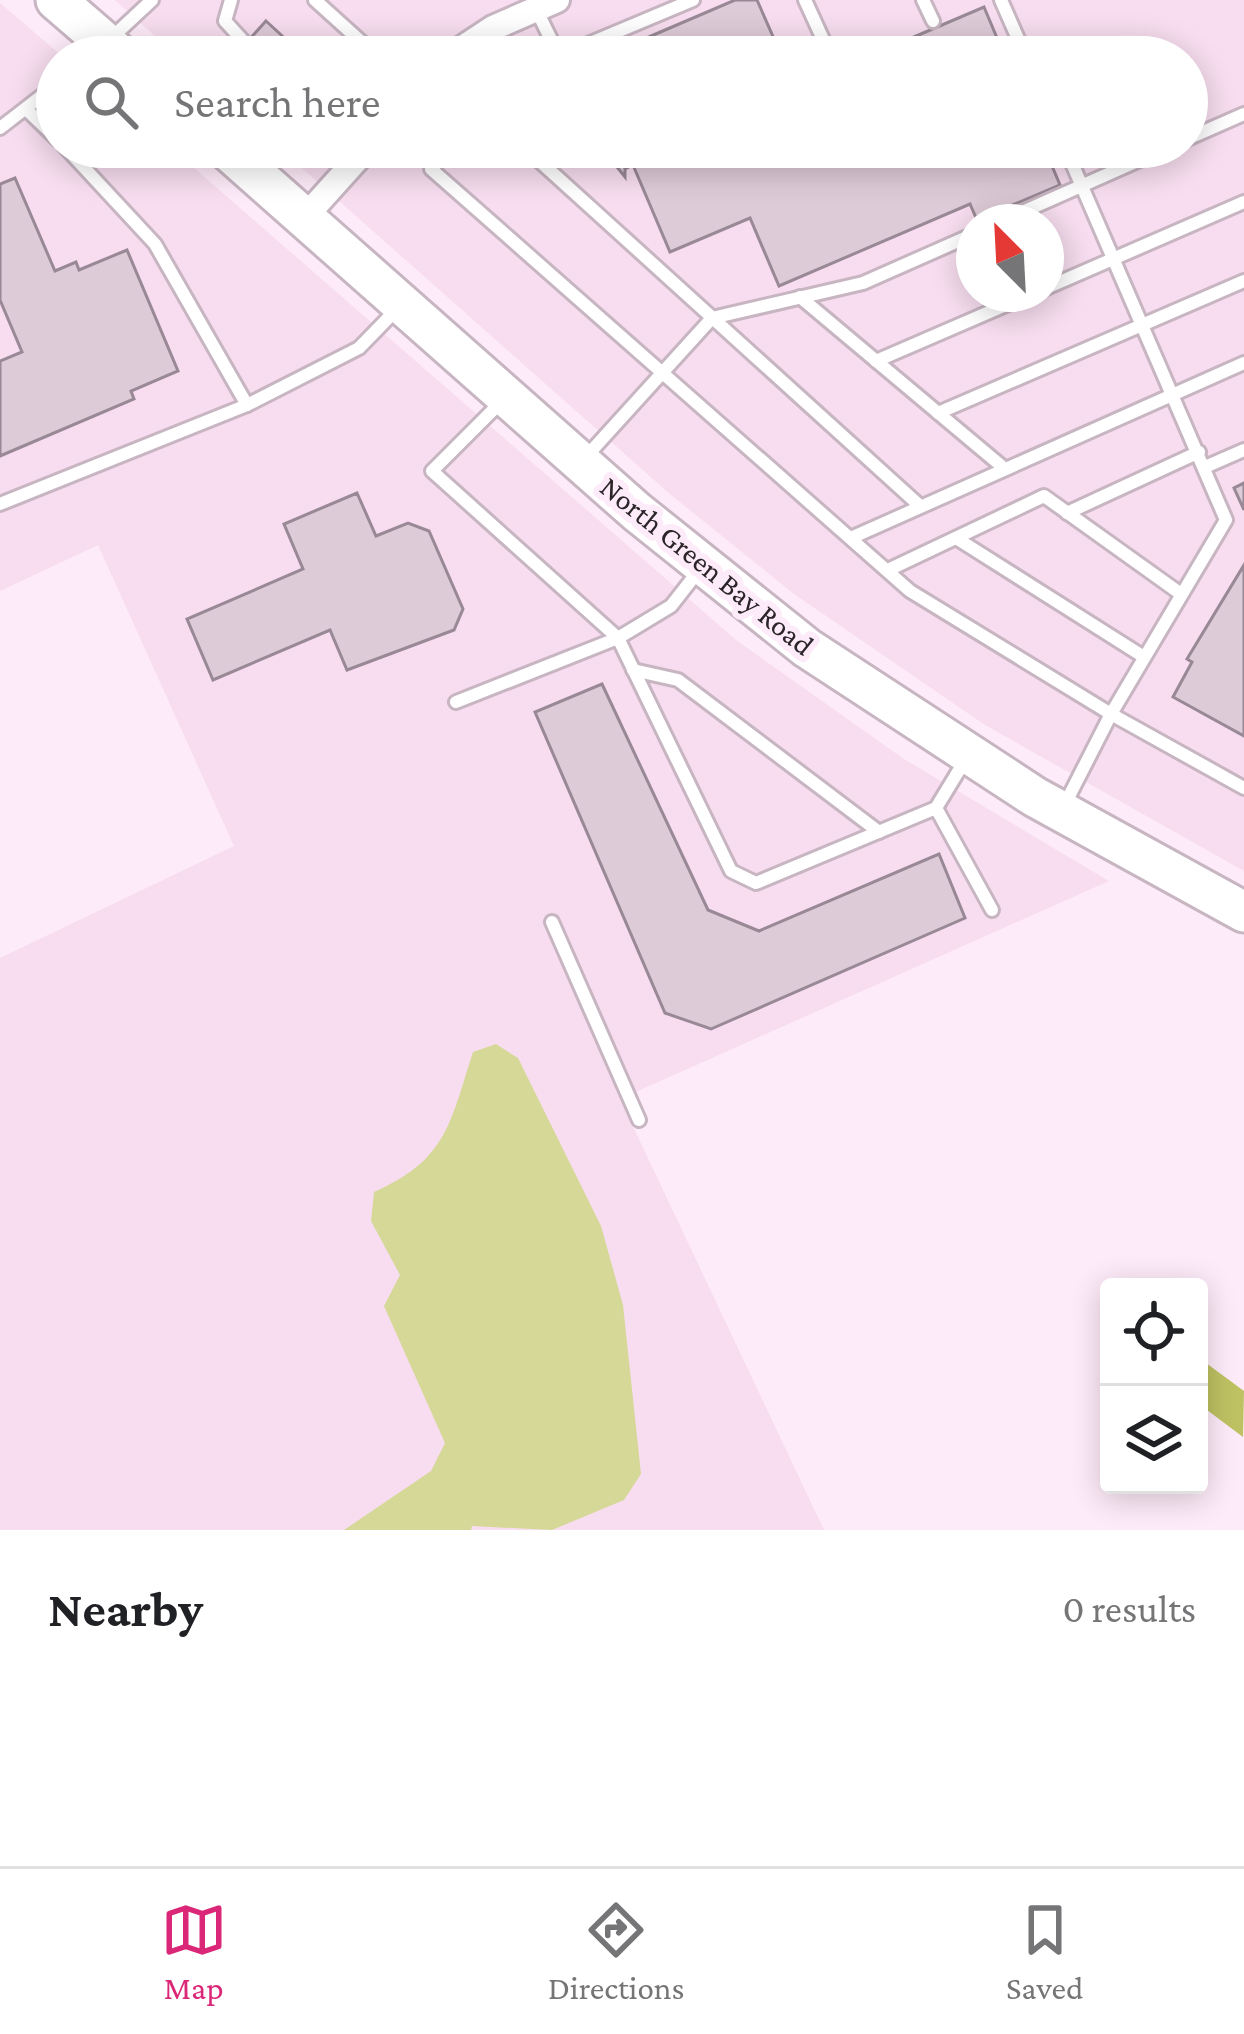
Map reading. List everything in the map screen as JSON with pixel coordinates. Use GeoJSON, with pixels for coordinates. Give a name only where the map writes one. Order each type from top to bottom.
{"type":"FeatureCollection","features":[{"type":"Feature","properties":{"kind":"main road"},"geometry":{"type":"LineString","coordinates":[[56,0],[91,36]]}},
{"type":"Feature","properties":{"kind":"main road","name":"North Green Bay Road"},"geometry":{"type":"LineString","coordinates":[[248,168],[701,567],[838,671],[1061,812],[1244,911]]}},
{"type":"Feature","properties":{"kind":"street"},"geometry":{"type":"LineString","coordinates":[[485,36],[541,3]]}},
{"type":"Feature","properties":{"kind":"street"},"geometry":{"type":"LineString","coordinates":[[304,218],[349,168]]}},
{"type":"Feature","properties":{"kind":"lane"},"geometry":{"type":"LineString","coordinates":[[121,36],[152,0]]}},
{"type":"Feature","properties":{"kind":"lane"},"geometry":{"type":"LineString","coordinates":[[231,0],[225,21],[239,36]]}},
{"type":"Feature","properties":{"kind":"lane"},"geometry":{"type":"LineString","coordinates":[[315,0],[355,36]]}},
{"type":"Feature","properties":{"kind":"lane"},"geometry":{"type":"LineString","coordinates":[[608,36],[693,0]]}},
{"type":"Feature","properties":{"kind":"lane"},"geometry":{"type":"LineString","coordinates":[[805,0],[821,36]]}},
{"type":"Feature","properties":{"kind":"lane"},"geometry":{"type":"LineString","coordinates":[[923,0],[933,21]]}},
{"type":"Feature","properties":{"kind":"lane"},"geometry":{"type":"LineString","coordinates":[[1001,0],[1017,36]]}},
{"type":"Feature","properties":{"kind":"lane"},"geometry":{"type":"LineString","coordinates":[[541,3],[551,36]]}},
{"type":"Feature","properties":{"kind":"lane"},"geometry":{"type":"LineString","coordinates":[[0,128],[36,101]]}},
{"type":"Feature","properties":{"kind":"lane"},"geometry":{"type":"LineString","coordinates":[[26,109],[36,119]]}},
{"type":"Feature","properties":{"kind":"lane"},"geometry":{"type":"LineString","coordinates":[[1208,130],[1244,114]]}},
{"type":"Feature","properties":{"kind":"lane"},"geometry":{"type":"LineString","coordinates":[[84,168],[155,244],[247,405]]}},
{"type":"Feature","properties":{"kind":"lane"},"geometry":{"type":"LineString","coordinates":[[432,168],[910,591],[1111,714],[1244,788]]}},
{"type":"Feature","properties":{"kind":"lane"},"geometry":{"type":"LineString","coordinates":[[547,168],[920,506]]}},
{"type":"Feature","properties":{"kind":"lane"},"geometry":{"type":"LineString","coordinates":[[1061,812],[1111,714],[1226,520],[1074,168]]}},
{"type":"Feature","properties":{"kind":"lane"},"geometry":{"type":"LineString","coordinates":[[1041,204],[1122,168]]}},
{"type":"Feature","properties":{"kind":"lane"},"geometry":{"type":"LineString","coordinates":[[1064,280],[1244,202]]}},
{"type":"Feature","properties":{"kind":"lane"},"geometry":{"type":"LineString","coordinates":[[582,462],[712,318],[863,283],[956,242]]}},
{"type":"Feature","properties":{"kind":"lane"},"geometry":{"type":"LineString","coordinates":[[938,412],[1244,281]]}},
{"type":"Feature","properties":{"kind":"lane"},"geometry":{"type":"LineString","coordinates":[[800,297],[1005,469]]}},
{"type":"Feature","properties":{"kind":"lane"},"geometry":{"type":"LineString","coordinates":[[0,504],[247,405],[358,348],[402,303]]}},
{"type":"Feature","properties":{"kind":"lane"},"geometry":{"type":"LineString","coordinates":[[876,361],[989,312]]}},
{"type":"Feature","properties":{"kind":"lane"},"geometry":{"type":"LineString","coordinates":[[853,537],[1244,362]]}},
{"type":"Feature","properties":{"kind":"lane"},"geometry":{"type":"LineString","coordinates":[[507,396],[432,471],[618,638],[730,871],[756,884],[936,808],[968,756]]}},
{"type":"Feature","properties":{"kind":"lane"},"geometry":{"type":"LineString","coordinates":[[1205,466],[1244,449]]}},
{"type":"Feature","properties":{"kind":"lane"},"geometry":{"type":"LineString","coordinates":[[1067,513],[1199,452]]}},
{"type":"Feature","properties":{"kind":"lane"},"geometry":{"type":"LineString","coordinates":[[888,570],[1044,496],[1181,594]]}},
{"type":"Feature","properties":{"kind":"lane"},"geometry":{"type":"LineString","coordinates":[[956,538],[1144,657]]}},
{"type":"Feature","properties":{"kind":"lane"},"geometry":{"type":"LineString","coordinates":[[456,702],[618,638],[671,606],[701,567]]}},
{"type":"Feature","properties":{"kind":"lane"},"geometry":{"type":"LineString","coordinates":[[634,670],[678,680],[879,832]]}},
{"type":"Feature","properties":{"kind":"lane"},"geometry":{"type":"LineString","coordinates":[[936,808],[992,910]]}},
{"type":"Feature","properties":{"kind":"lane"},"geometry":{"type":"LineString","coordinates":[[552,922],[639,1120]]}},
{"type":"Feature","properties":{"kind":"shaded area"},"geometry":{"type":"Polygon","coordinates":[[[115,0],[1244,0],[1244,871],[985,725],[794,594],[671,495],[302,168],[1208,168],[1208,36],[155,36],[115,0]]]}},
{"type":"Feature","properties":{"kind":"shaded area"},"geometry":{"type":"Polygon","coordinates":[[[0,3],[38,36],[36,168],[194,168],[736,640],[904,759],[1109,881],[620,1099],[824,1530],[0,1530],[0,958],[234,846],[98,545],[0,591],[0,3]]]}},
{"type":"Feature","properties":{"kind":"shaded area"},"geometry":{"type":"Polygon","coordinates":[[[1208,1364],[1244,1391],[1243,1437],[1208,1411],[1208,1364]]]}},
{"type":"Feature","properties":{"kind":"green space"},"geometry":{"type":"Polygon","coordinates":[[[496,1044],[518,1058],[601,1226],[623,1305],[641,1474],[624,1500],[552,1530],[472,1526],[471,1530],[344,1530],[431,1471],[445,1443],[384,1306],[400,1275],[371,1221],[374,1192],[417,1167],[431,1152],[451,1119],[473,1052],[496,1044]]]}},
{"type":"Feature","properties":{"kind":"building"},"geometry":{"type":"Polygon","coordinates":[[[735,0],[757,0],[773,36],[651,36],[735,0]]]}},
{"type":"Feature","properties":{"kind":"building"},"geometry":{"type":"Polygon","coordinates":[[[984,7],[996,36],[916,36],[984,7]]]}},
{"type":"Feature","properties":{"kind":"building"},"geometry":{"type":"Polygon","coordinates":[[[266,21],[282,36],[252,36],[266,21]]]}},
{"type":"Feature","properties":{"kind":"building"},"geometry":{"type":"Polygon","coordinates":[[[634,168],[1053,168],[1060,185],[1015,204],[956,204],[956,210],[779,286],[750,218],[670,252],[634,168]]]}},
{"type":"Feature","properties":{"kind":"building"},"geometry":{"type":"Polygon","coordinates":[[[15,178],[55,271],[76,262],[79,270],[127,250],[178,371],[131,391],[134,399],[0,456],[0,361],[22,352],[0,300],[0,184],[15,178]]]}},
{"type":"Feature","properties":{"kind":"building"},"geometry":{"type":"Polygon","coordinates":[[[1244,483],[1244,510],[1234,488],[1244,483]]]}},
{"type":"Feature","properties":{"kind":"building"},"geometry":{"type":"Polygon","coordinates":[[[357,493],[376,536],[408,523],[429,531],[463,609],[454,630],[347,670],[330,630],[213,680],[187,619],[303,569],[284,524],[357,493]]]}},
{"type":"Feature","properties":{"kind":"building"},"geometry":{"type":"Polygon","coordinates":[[[1244,565],[1244,736],[1173,697],[1192,662],[1187,659],[1244,565]]]}},
{"type":"Feature","properties":{"kind":"building"},"geometry":{"type":"Polygon","coordinates":[[[602,684],[708,910],[759,931],[939,854],[965,918],[711,1029],[665,1013],[535,712],[602,684]]]}}]}
